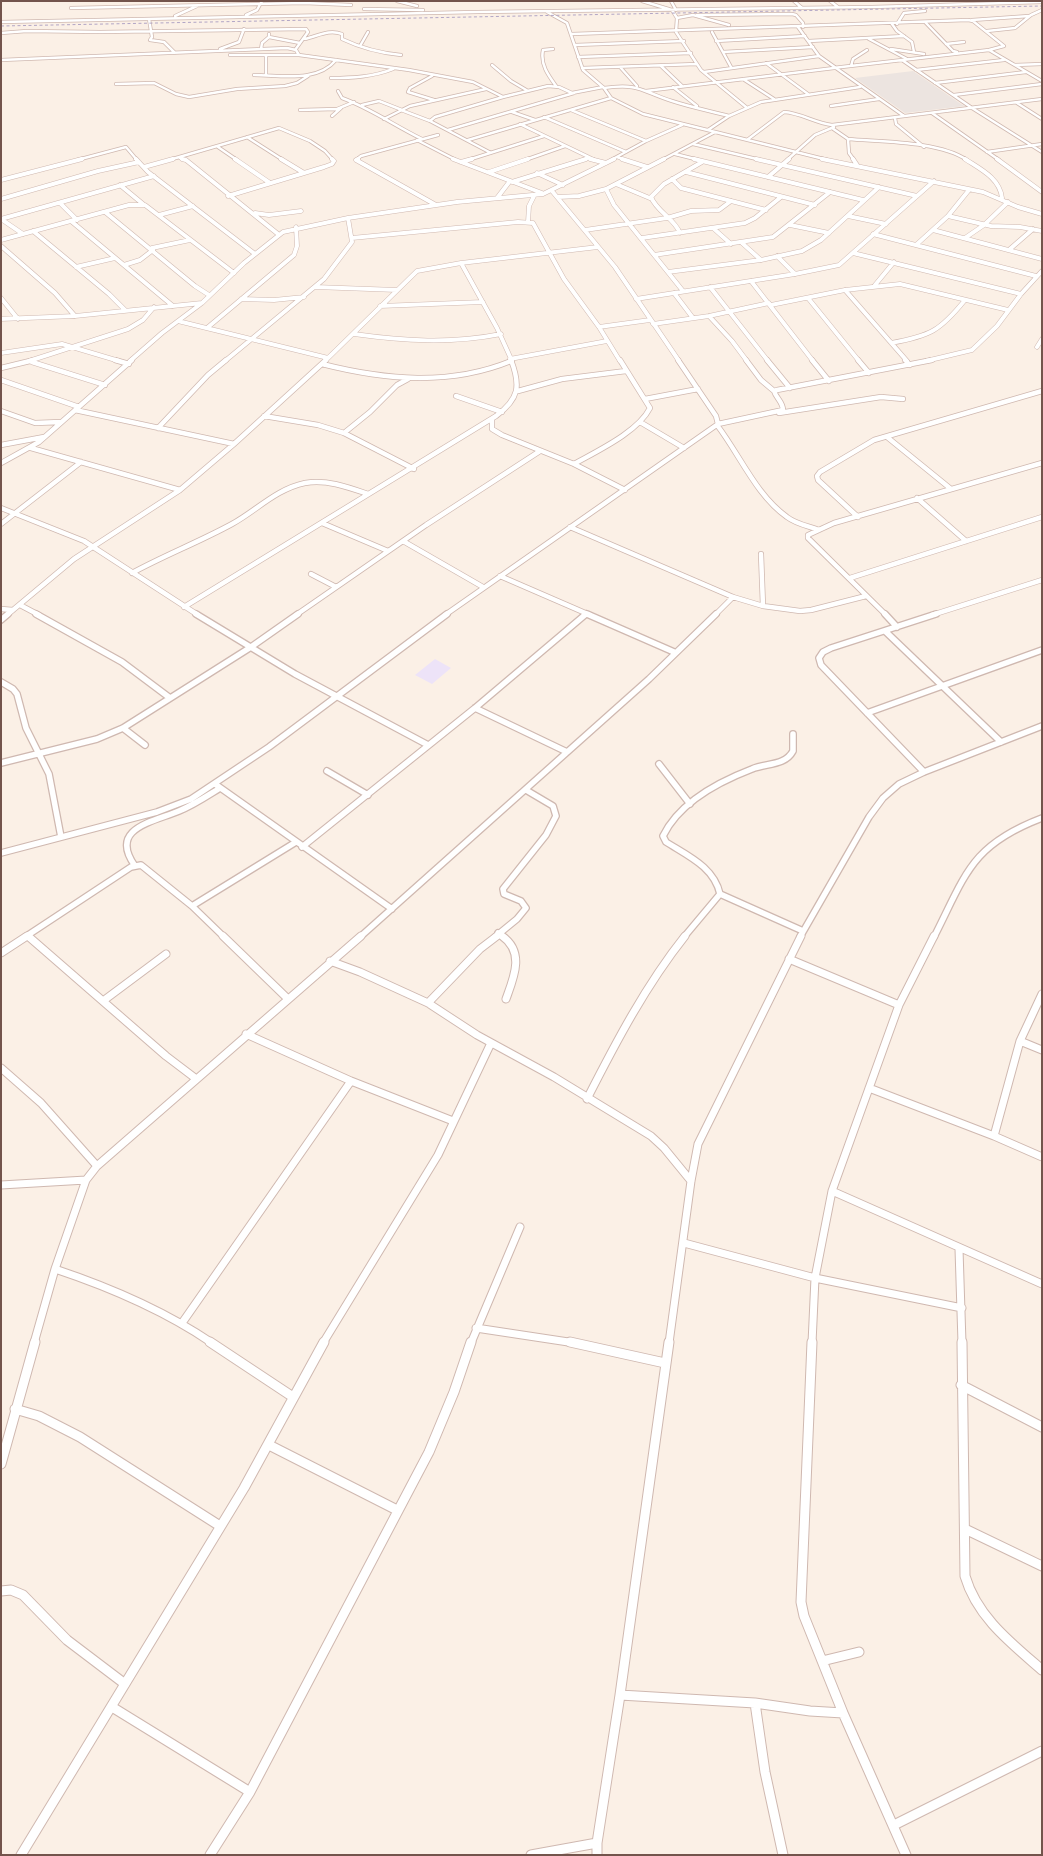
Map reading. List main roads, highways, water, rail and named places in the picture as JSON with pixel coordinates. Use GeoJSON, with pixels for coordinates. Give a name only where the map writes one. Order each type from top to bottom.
{"type":"FeatureCollection","features":[{"type":"Feature","properties":{"kind":"railway"},"geometry":{"type":"LineString","coordinates":[[1,26],[1042,6]]}}]}
